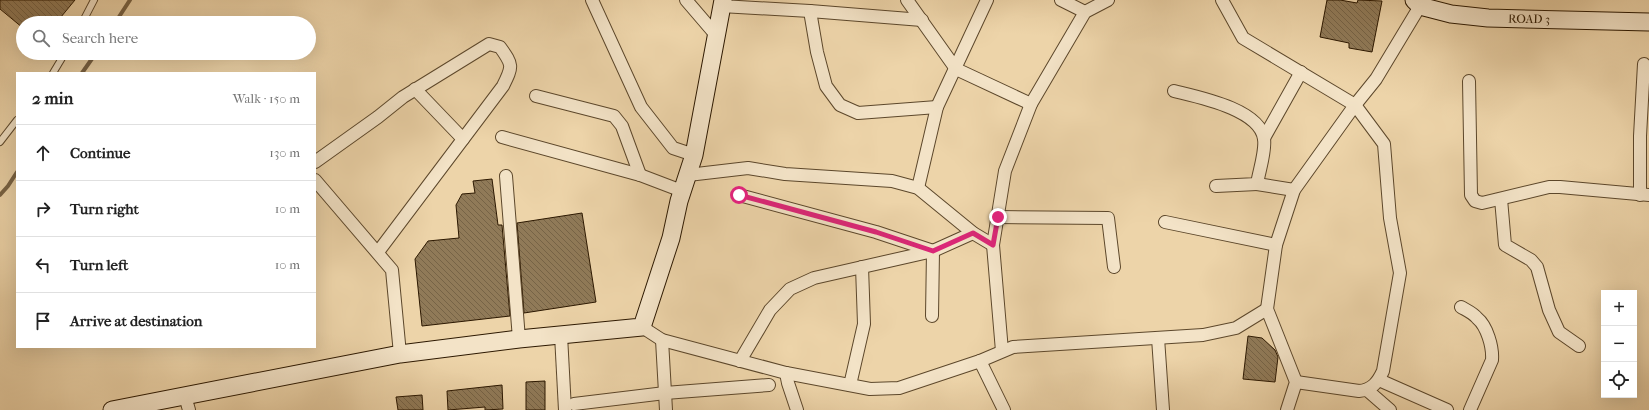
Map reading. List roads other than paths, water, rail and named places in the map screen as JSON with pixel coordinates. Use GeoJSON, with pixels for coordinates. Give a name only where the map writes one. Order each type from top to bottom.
{"type":"FeatureCollection","features":[{"type":"Feature","properties":{"kind":"street"},"geometry":{"type":"LineString","coordinates":[[592,0],[641,107],[673,148],[694,155]]}},
{"type":"Feature","properties":{"kind":"street"},"geometry":{"type":"LineString","coordinates":[[686,0],[716,35]]}},
{"type":"Feature","properties":{"kind":"street"},"geometry":{"type":"LineString","coordinates":[[907,0],[956,69],[1031,104]]}},
{"type":"Feature","properties":{"kind":"street"},"geometry":{"type":"LineString","coordinates":[[918,188],[937,108],[987,0]]}},
{"type":"Feature","properties":{"kind":"street"},"geometry":{"type":"LineString","coordinates":[[1061,0],[1085,12]]}},
{"type":"Feature","properties":{"kind":"street"},"geometry":{"type":"LineString","coordinates":[[1002,351],[993,245],[1005,171],[1031,104],[1085,12],[1108,0]]}},
{"type":"Feature","properties":{"kind":"street"},"geometry":{"type":"LineString","coordinates":[[1222,0],[1243,38],[1355,105],[1384,144],[1390,218],[1400,273],[1384,371],[1379,380],[1367,390],[1359,391],[1296,382]]}},
{"type":"Feature","properties":{"kind":"street"},"geometry":{"type":"LineString","coordinates":[[642,327],[671,238],[682,191],[694,155],[722,3],[922,20]]}},
{"type":"Feature","properties":{"kind":"street"},"geometry":{"type":"LineString","coordinates":[[1287,410],[1296,382],[1267,309],[1276,245],[1294,190],[1355,105],[1376,79],[1417,3]]}},
{"type":"Feature","properties":{"kind":"street","name":"ROAD 3"},"geometry":{"type":"LineString","coordinates":[[1417,3],[1451,14],[1488,18],[1649,22]]}},
{"type":"Feature","properties":{"kind":"street"},"geometry":{"type":"LineString","coordinates":[[810,11],[817,52],[826,86],[840,105],[858,113],[937,108]]}},
{"type":"Feature","properties":{"kind":"street"},"geometry":{"type":"LineString","coordinates":[[316,161],[415,89],[489,44],[500,47],[510,61],[511,71],[503,86],[378,252]]}},
{"type":"Feature","properties":{"kind":"street"},"geometry":{"type":"LineString","coordinates":[[1469,81],[1471,195],[1475,202],[1482,203],[1549,187],[1644,195],[1640,136],[1644,64]]}},
{"type":"Feature","properties":{"kind":"street"},"geometry":{"type":"LineString","coordinates":[[1264,138],[1301,72]]}},
{"type":"Feature","properties":{"kind":"street"},"geometry":{"type":"LineString","coordinates":[[415,89],[463,139]]}},
{"type":"Feature","properties":{"kind":"street"},"geometry":{"type":"LineString","coordinates":[[1174,91],[1219,102],[1232,108],[1259,125],[1264,138],[1264,144],[1257,184]]}},
{"type":"Feature","properties":{"kind":"street"},"geometry":{"type":"LineString","coordinates":[[536,96],[614,116],[622,126],[640,175]]}},
{"type":"Feature","properties":{"kind":"street"},"geometry":{"type":"LineString","coordinates":[[502,138],[640,175],[682,191]]}},
{"type":"Feature","properties":{"kind":"street"},"geometry":{"type":"LineString","coordinates":[[688,175],[748,168],[785,174],[892,181],[918,188],[973,233],[993,245]]}},
{"type":"Feature","properties":{"kind":"street"},"geometry":{"type":"LineString","coordinates":[[506,176],[519,339]]}},
{"type":"Feature","properties":{"kind":"street"},"geometry":{"type":"LineString","coordinates":[[316,181],[392,270],[400,354]]}},
{"type":"Feature","properties":{"kind":"street"},"geometry":{"type":"LineString","coordinates":[[1216,186],[1257,184],[1294,190]]}},
{"type":"Feature","properties":{"kind":"street"},"geometry":{"type":"LineString","coordinates":[[739,195],[876,232],[933,251]]}},
{"type":"Feature","properties":{"kind":"street"},"geometry":{"type":"LineString","coordinates":[[1501,199],[1505,244],[1531,260],[1537,267],[1548,310],[1559,332],[1579,346]]}},
{"type":"Feature","properties":{"kind":"street"},"geometry":{"type":"LineString","coordinates":[[998,217],[1108,218],[1114,267]]}},
{"type":"Feature","properties":{"kind":"street"},"geometry":{"type":"LineString","coordinates":[[1165,222],[1276,245]]}},
{"type":"Feature","properties":{"kind":"street"},"geometry":{"type":"LineString","coordinates":[[740,360],[770,310],[790,289],[814,278],[933,251],[973,233]]}},
{"type":"Feature","properties":{"kind":"street"},"geometry":{"type":"LineString","coordinates":[[932,316],[933,251]]}},
{"type":"Feature","properties":{"kind":"street"},"geometry":{"type":"LineString","coordinates":[[850,385],[864,324],[862,267]]}},
{"type":"Feature","properties":{"kind":"street"},"geometry":{"type":"LineString","coordinates":[[1461,307],[1479,318],[1486,332],[1492,351],[1492,360],[1470,410]]}},
{"type":"Feature","properties":{"kind":"street"},"geometry":{"type":"LineString","coordinates":[[112,410],[187,403],[400,354],[519,339],[642,327],[662,340],[786,373],[870,389],[900,388],[980,361],[1013,347],[1203,335],[1236,328],[1267,309]]}},
{"type":"Feature","properties":{"kind":"street"},"geometry":{"type":"LineString","coordinates":[[561,335],[570,407],[665,393],[769,386]]}},
{"type":"Feature","properties":{"kind":"street"},"geometry":{"type":"LineString","coordinates":[[1158,338],[1163,410]]}},
{"type":"Feature","properties":{"kind":"street"},"geometry":{"type":"LineString","coordinates":[[662,340],[666,410]]}},
{"type":"Feature","properties":{"kind":"street"},"geometry":{"type":"LineString","coordinates":[[980,361],[1004,410]]}},
{"type":"Feature","properties":{"kind":"street"},"geometry":{"type":"LineString","coordinates":[[786,373],[797,410]]}},
{"type":"Feature","properties":{"kind":"street"},"geometry":{"type":"LineString","coordinates":[[1379,380],[1447,410]]}},
{"type":"Feature","properties":{"kind":"street"},"geometry":{"type":"LineString","coordinates":[[1367,390],[1390,410]]}},
{"type":"Feature","properties":{"kind":"lane"},"geometry":{"type":"LineString","coordinates":[[86,16],[94,0]]}},
{"type":"Feature","properties":{"kind":"lane"},"geometry":{"type":"LineString","coordinates":[[54,72],[61,60]]}},
{"type":"Feature","properties":{"kind":"lane"},"geometry":{"type":"LineString","coordinates":[[0,142],[16,121]]}},
{"type":"Feature","properties":{"kind":"waterway"},"geometry":{"type":"LineString","coordinates":[[120,16],[130,0]]}},
{"type":"Feature","properties":{"kind":"waterway"},"geometry":{"type":"LineString","coordinates":[[83,72],[91,60]]}},
{"type":"Feature","properties":{"kind":"waterway"},"geometry":{"type":"LineString","coordinates":[[0,195],[16,174]]}}]}
